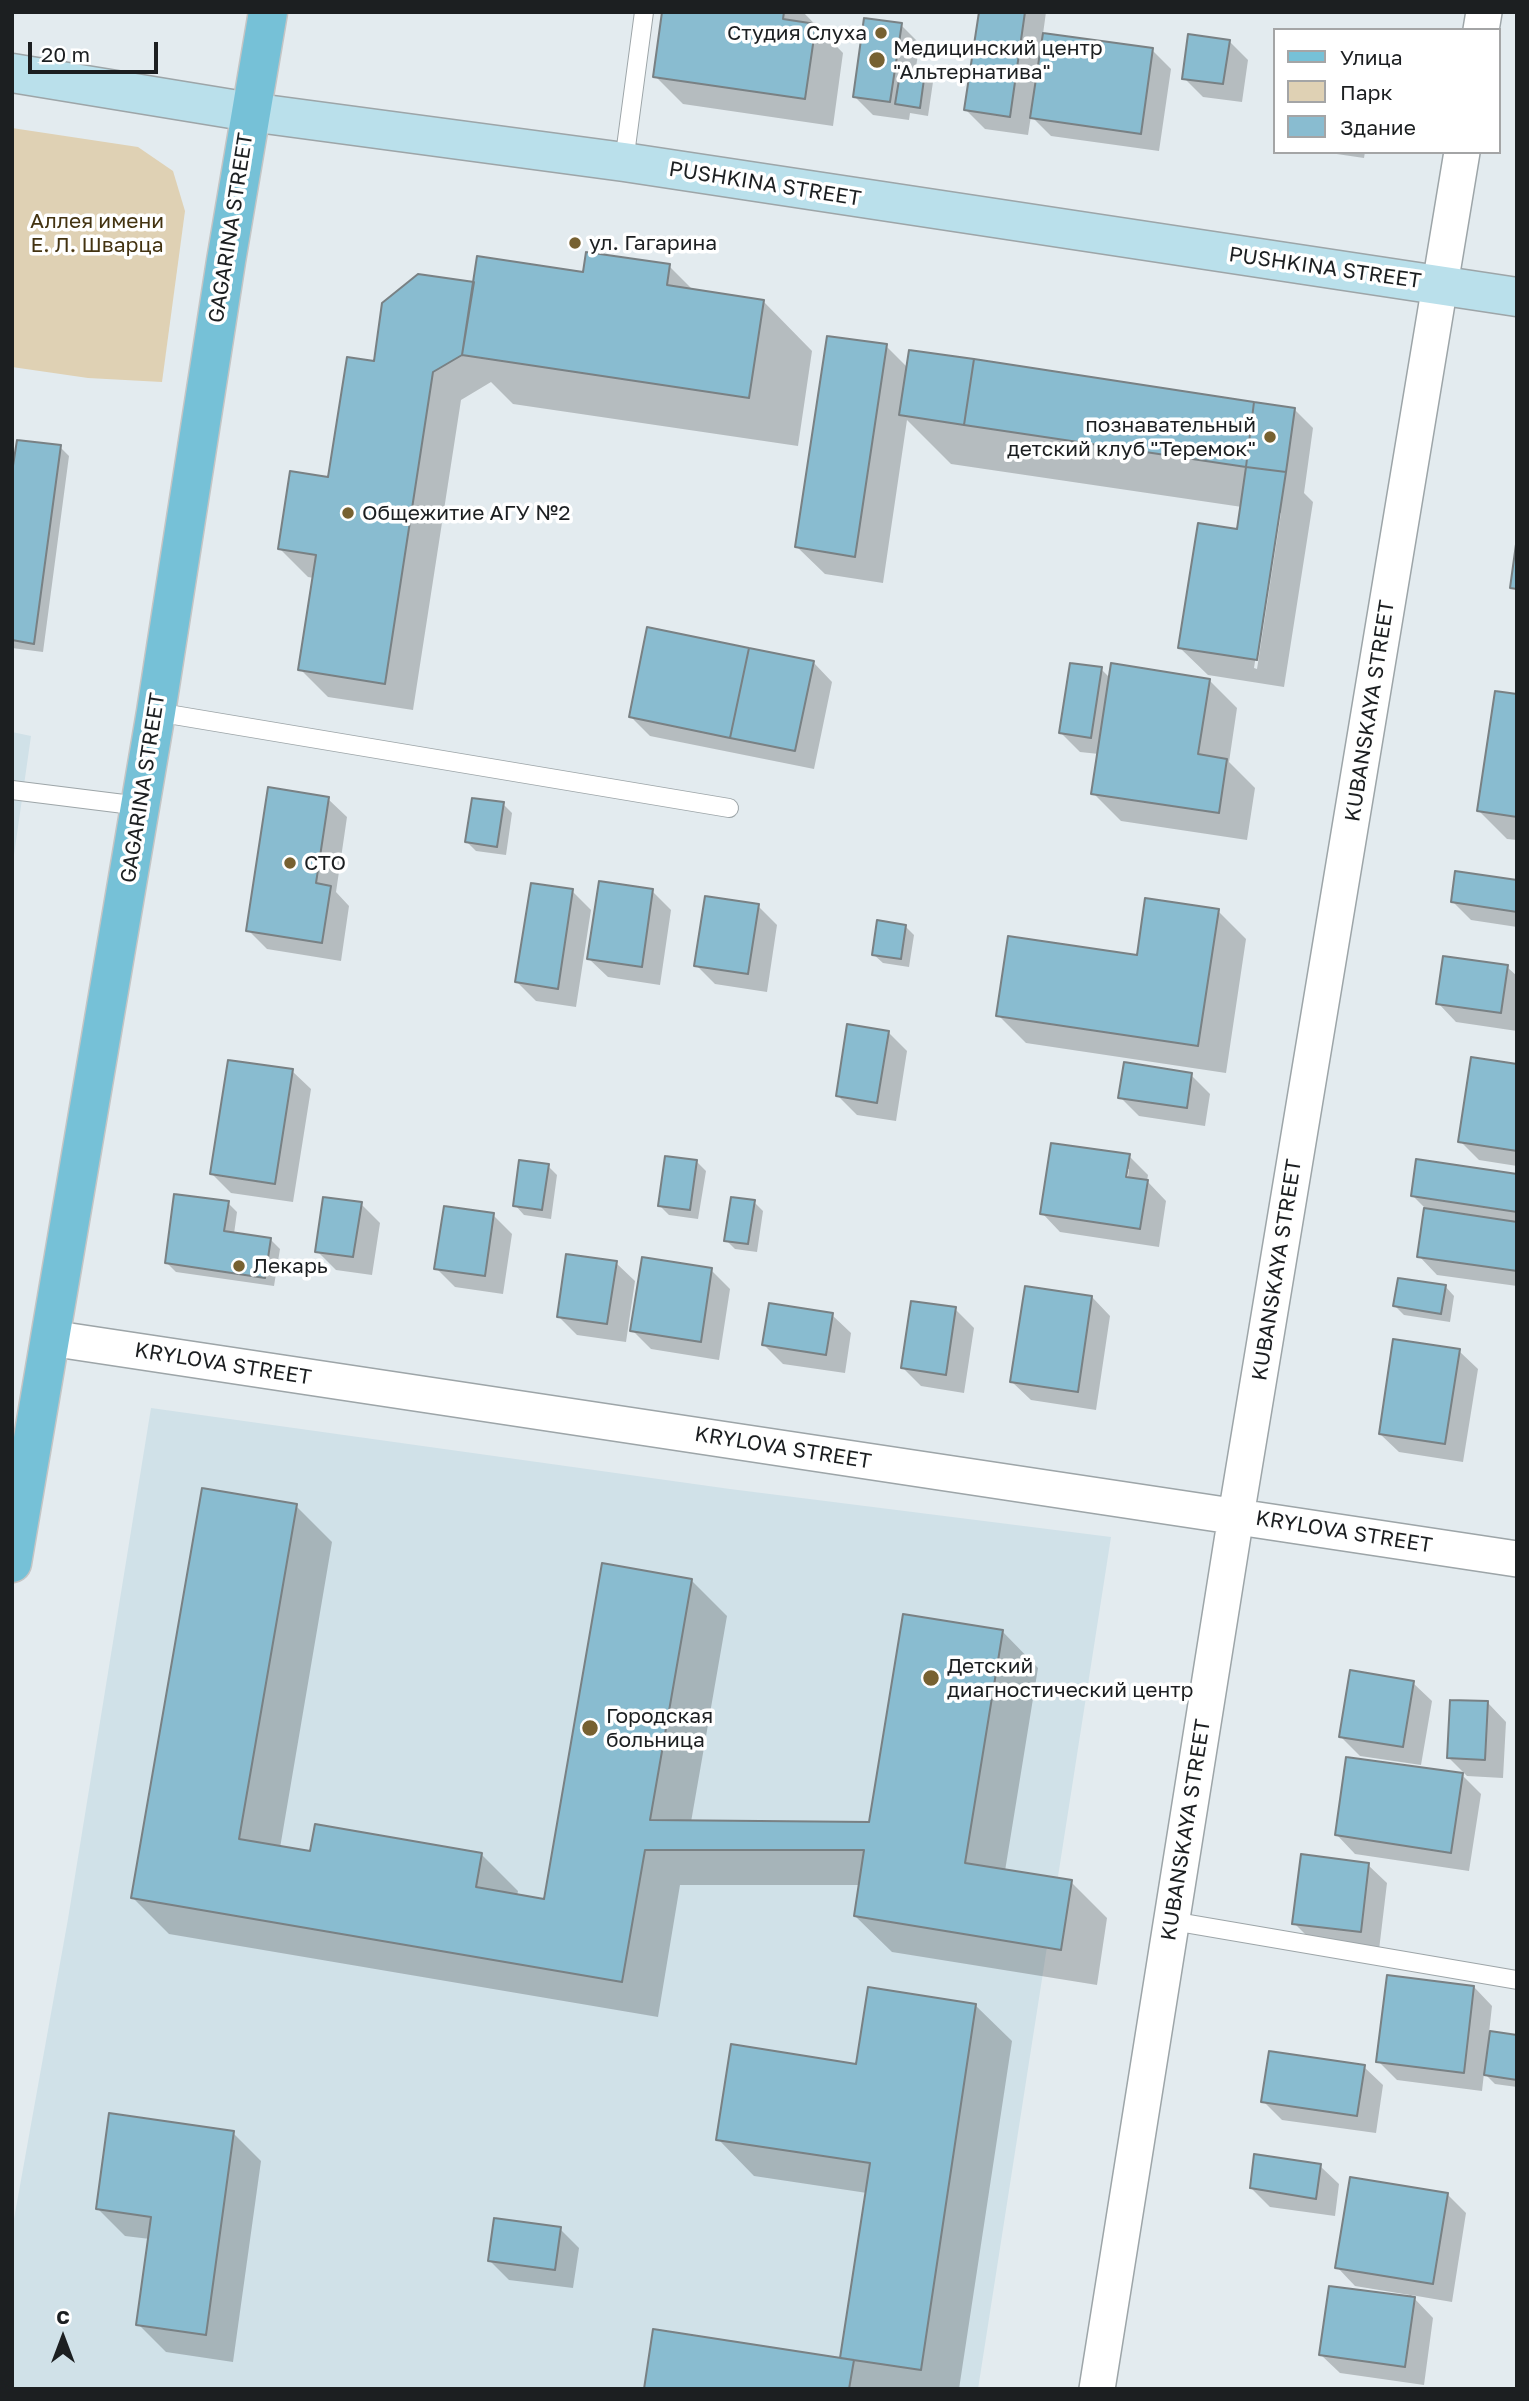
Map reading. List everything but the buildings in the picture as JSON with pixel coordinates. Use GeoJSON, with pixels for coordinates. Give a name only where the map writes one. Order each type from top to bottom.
{"type":"FeatureCollection","features":[{"type":"Feature","properties":{"kind":"main road","name":"GAGARINA STREET"},"geometry":{"type":"LineString","coordinates":[[12,1563],[30,1414],[50,1338],[156,712],[268,12]]}},
{"type":"Feature","properties":{"kind":"main road","name":"PUSHKINA STREET"},"geometry":{"type":"LineString","coordinates":[[12,73],[250,112],[624,162],[1517,297]]}},
{"type":"Feature","properties":{"kind":"street","name":"KUBANSKAYA STREET"},"geometry":{"type":"LineString","coordinates":[[1097,2389],[1236,1516],[1462,154]]}},
{"type":"Feature","properties":{"kind":"street","name":"KRYLOVA STREET"},"geometry":{"type":"LineString","coordinates":[[50,1338],[1517,1559]]}},
{"type":"Feature","properties":{"kind":"lane"},"geometry":{"type":"LineString","coordinates":[[624,162],[643,12]]}},
{"type":"Feature","properties":{"kind":"lane"},"geometry":{"type":"LineString","coordinates":[[156,712],[729,808]]}},
{"type":"Feature","properties":{"kind":"lane"},"geometry":{"type":"LineString","coordinates":[[12,790],[140,806]]}},
{"type":"Feature","properties":{"kind":"lane"},"geometry":{"type":"LineString","coordinates":[[1172,1921],[1517,1980]]}},
{"type":"Feature","properties":{"kind":"shaded area"},"geometry":{"type":"Polygon","coordinates":[[[12,732],[31,736],[12,869],[12,732]]]}},
{"type":"Feature","properties":{"kind":"shaded area","name":"Городская больница"},"geometry":{"type":"Polygon","coordinates":[[[151,1408],[730,1489],[1111,1537],[978,2389],[12,2389],[12,2230],[68,1919],[151,1408]]]}},
{"type":"Feature","properties":{"kind":"green space","name":"Аллея имени Е. Л. Шварца"},"geometry":{"type":"Polygon","coordinates":[[[12,128],[138,147],[173,171],[185,211],[162,382],[88,378],[12,367],[12,128]]]}},
{"type":"Feature","properties":{"kind":"place","name":"Студия Слуха"},"geometry":{"type":"Point","coordinates":[881,33]}},
{"type":"Feature","properties":{"kind":"place","name":"Медицинский центр \"Альтернатива\""},"geometry":{"type":"Point","coordinates":[877,60]}},
{"type":"Feature","properties":{"kind":"place","name":"ул. Гагарина"},"geometry":{"type":"Point","coordinates":[575,243]}},
{"type":"Feature","properties":{"kind":"place","name":"познавательный детский клуб \"Теремок\""},"geometry":{"type":"Point","coordinates":[1270,437]}},
{"type":"Feature","properties":{"kind":"place","name":"Общежитие АГУ №2"},"geometry":{"type":"Point","coordinates":[348,513]}},
{"type":"Feature","properties":{"kind":"place","name":"СТО"},"geometry":{"type":"Point","coordinates":[290,863]}},
{"type":"Feature","properties":{"kind":"place","name":"Лекарь"},"geometry":{"type":"Point","coordinates":[239,1266]}},
{"type":"Feature","properties":{"kind":"place","name":"Детский диагностический центр"},"geometry":{"type":"Point","coordinates":[931,1678]}},
{"type":"Feature","properties":{"kind":"place","name":"Городская больница"},"geometry":{"type":"Point","coordinates":[590,1728]}}]}
